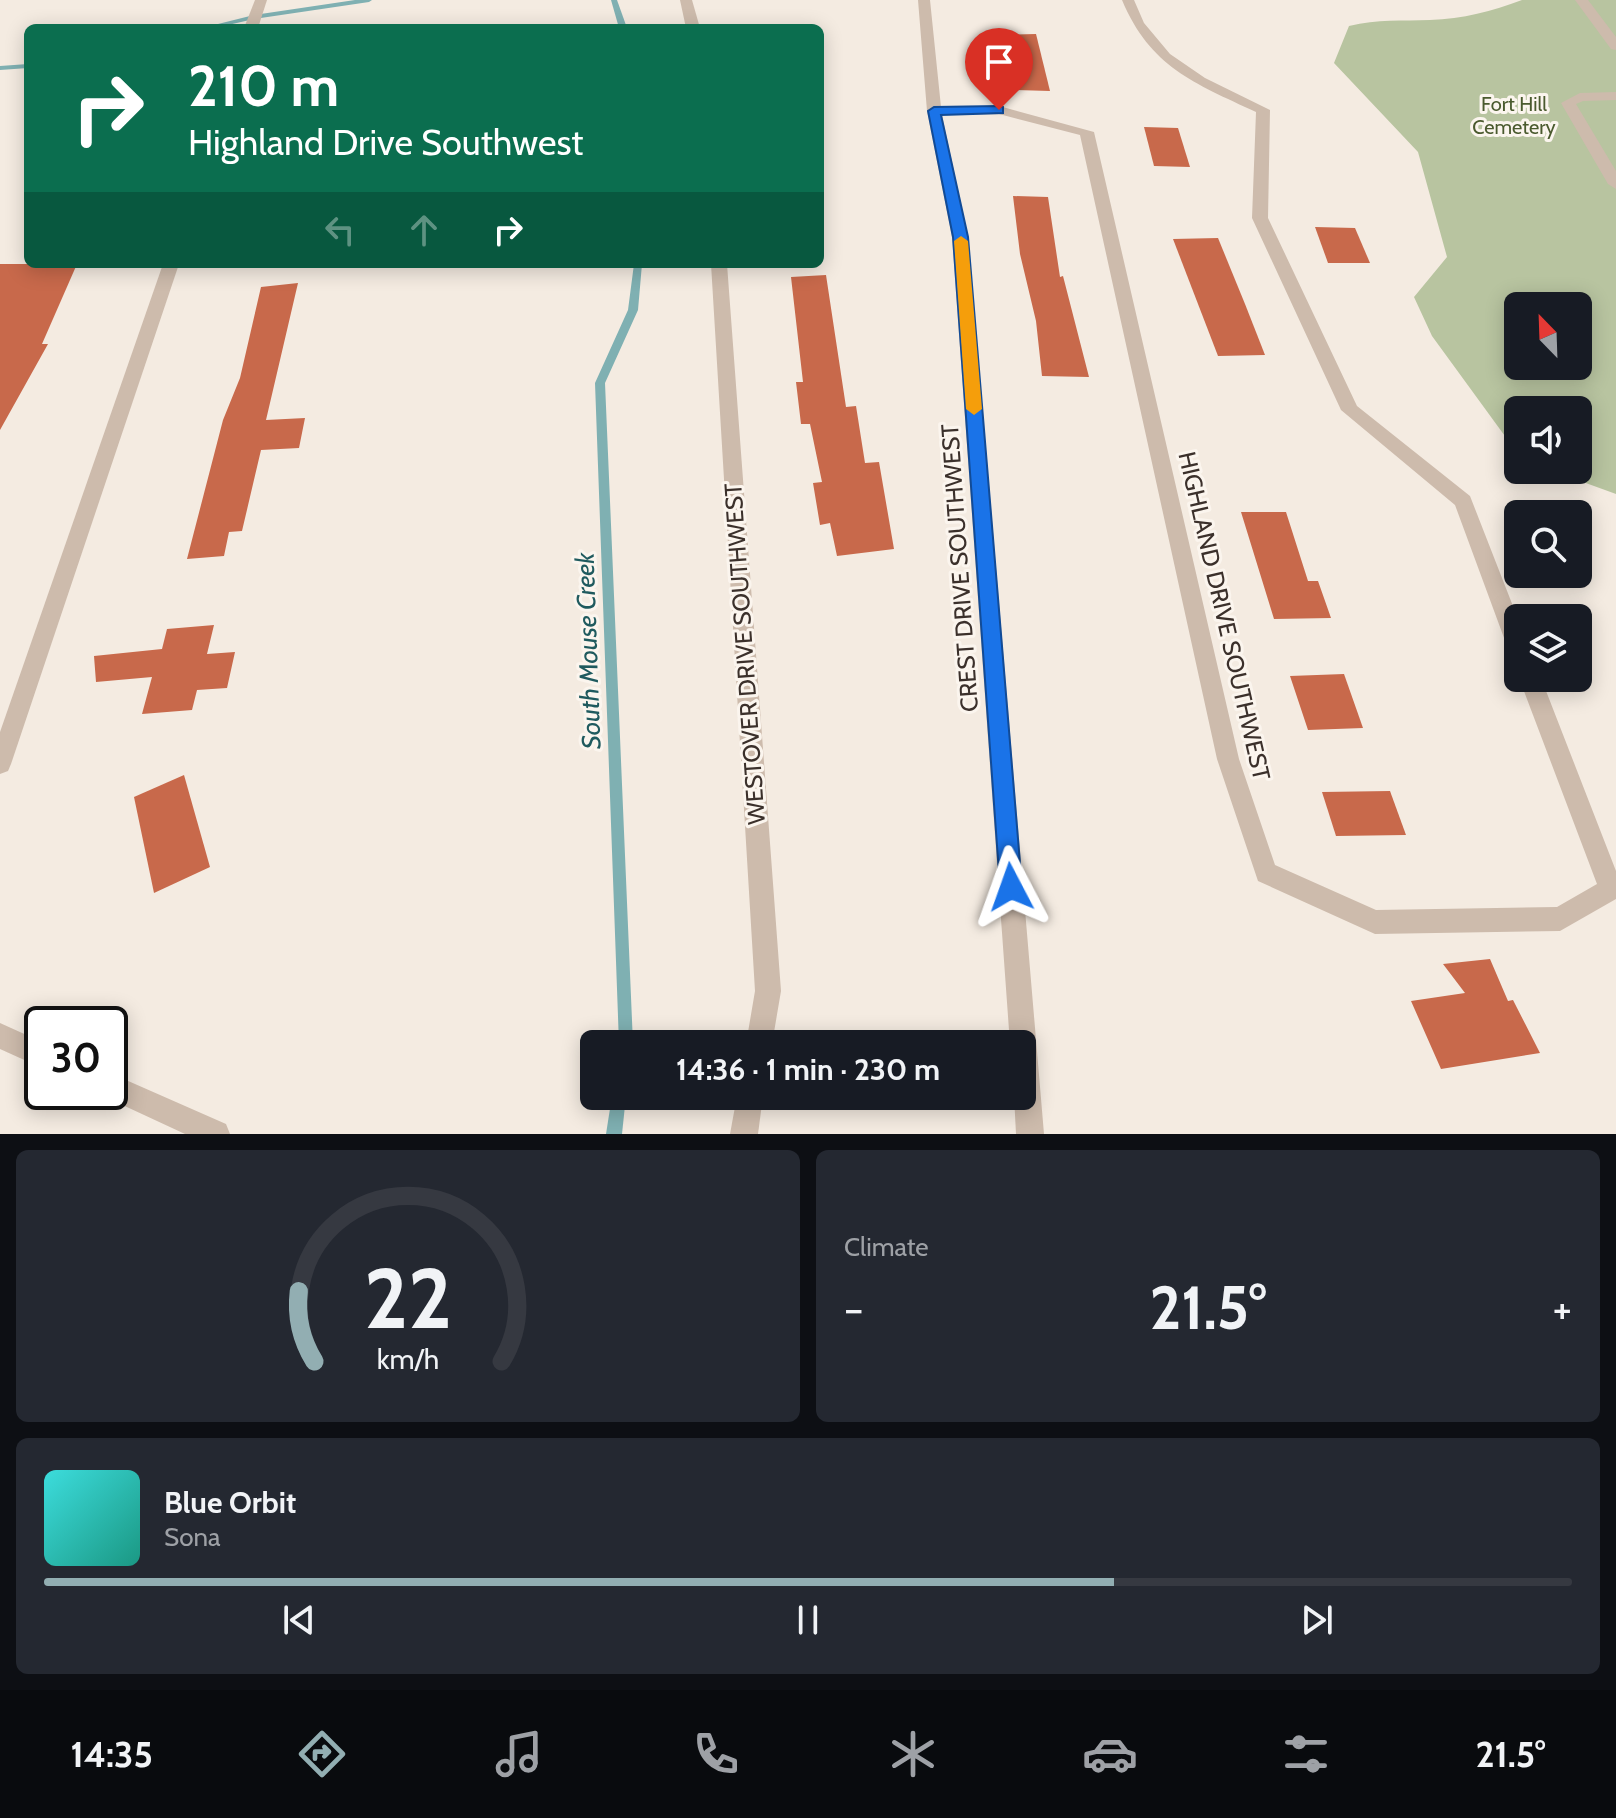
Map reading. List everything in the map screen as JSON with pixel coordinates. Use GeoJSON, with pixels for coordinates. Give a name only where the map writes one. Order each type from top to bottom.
{"type":"FeatureCollection","features":[{"type":"Feature","properties":{"kind":"street"},"geometry":{"type":"LineString","coordinates":[[252,24],[261,0]]}},
{"type":"Feature","properties":{"kind":"street"},"geometry":{"type":"LineString","coordinates":[[686,0],[692,24]]}},
{"type":"Feature","properties":{"kind":"street","name":"CREST DRIVE SOUTHWEST"},"geometry":{"type":"LineString","coordinates":[[924,0],[934,111],[960,237],[1030,1134]]}},
{"type":"Feature","properties":{"kind":"street"},"geometry":{"type":"LineString","coordinates":[[1128,0],[1134,18],[1154,50],[1183,72],[1263,110],[1260,218],[1350,410],[1463,501],[1504,609]]}},
{"type":"Feature","properties":{"kind":"street"},"geometry":{"type":"LineString","coordinates":[[1581,0],[1616,46]]}},
{"type":"Feature","properties":{"kind":"street"},"geometry":{"type":"LineString","coordinates":[[1616,96],[1580,97],[1568,103],[1616,184]]}},
{"type":"Feature","properties":{"kind":"street","name":"HIGHLAND DRIVE SOUTHWEST"},"geometry":{"type":"LineString","coordinates":[[934,111],[999,110],[1087,132],[1228,759],[1266,873],[1375,922],[1560,919],[1611,889],[1535,692]]}},
{"type":"Feature","properties":{"kind":"street"},"geometry":{"type":"LineString","coordinates":[[0,764],[170,268]]}},
{"type":"Feature","properties":{"kind":"street","name":"WESTOVER DRIVE SOUTHWEST"},"geometry":{"type":"LineString","coordinates":[[719,268],[768,991],[761,1030]]}},
{"type":"Feature","properties":{"kind":"street"},"geometry":{"type":"LineString","coordinates":[[0,1036],[24,1047]]}},
{"type":"Feature","properties":{"kind":"street"},"geometry":{"type":"LineString","coordinates":[[128,1094],[216,1134]]}},
{"type":"Feature","properties":{"kind":"street"},"geometry":{"type":"LineString","coordinates":[[744,1134],[748,1110]]}},
{"type":"Feature","properties":{"kind":"green space","name":"Fort Hill Cemetery"},"geometry":{"type":"Polygon","coordinates":[[[1522,0],[1616,0],[1616,494],[1588,484],[1592,484],[1592,396],[1504,396],[1504,435],[1432,336],[1414,297],[1447,257],[1418,152],[1334,63],[1349,26],[1477,14],[1522,0]]]}},
{"type":"Feature","properties":{"kind":"building"},"geometry":{"type":"Polygon","coordinates":[[[1036,34],[1050,91],[1012,90],[998,35],[1036,34]]]}},
{"type":"Feature","properties":{"kind":"building"},"geometry":{"type":"Polygon","coordinates":[[[1144,127],[1178,128],[1190,167],[1154,166],[1144,127]]]}},
{"type":"Feature","properties":{"kind":"building"},"geometry":{"type":"Polygon","coordinates":[[[1013,196],[1048,197],[1060,277],[1063,276],[1089,377],[1042,376],[1036,321],[1020,254],[1013,196]]]}},
{"type":"Feature","properties":{"kind":"building"},"geometry":{"type":"Polygon","coordinates":[[[1315,227],[1355,228],[1370,263],[1328,263],[1315,227]]]}},
{"type":"Feature","properties":{"kind":"building"},"geometry":{"type":"Polygon","coordinates":[[[1218,238],[1265,355],[1218,356],[1173,239],[1218,238]]]}},
{"type":"Feature","properties":{"kind":"building"},"geometry":{"type":"Polygon","coordinates":[[[0,264],[24,264],[24,268],[75,268],[42,344],[48,344],[0,430],[0,264]]]}},
{"type":"Feature","properties":{"kind":"building"},"geometry":{"type":"Polygon","coordinates":[[[826,275],[846,407],[856,406],[865,463],[879,462],[894,549],[837,556],[830,523],[820,525],[813,483],[822,482],[810,424],[801,424],[796,382],[803,382],[791,277],[826,275]]]}},
{"type":"Feature","properties":{"kind":"building"},"geometry":{"type":"Polygon","coordinates":[[[298,283],[266,420],[305,418],[299,448],[261,450],[242,531],[229,532],[224,556],[187,559],[223,420],[240,378],[261,287],[298,283]]]}},
{"type":"Feature","properties":{"kind":"building"},"geometry":{"type":"Polygon","coordinates":[[[1241,512],[1286,512],[1308,581],[1318,581],[1331,618],[1274,619],[1241,512]]]}},
{"type":"Feature","properties":{"kind":"building"},"geometry":{"type":"Polygon","coordinates":[[[214,625],[207,654],[235,652],[227,688],[197,690],[192,710],[142,714],[152,677],[96,682],[94,656],[162,649],[167,629],[214,625]]]}},
{"type":"Feature","properties":{"kind":"building"},"geometry":{"type":"Polygon","coordinates":[[[1344,674],[1363,728],[1308,730],[1290,676],[1344,674]]]}},
{"type":"Feature","properties":{"kind":"building"},"geometry":{"type":"Polygon","coordinates":[[[184,775],[210,867],[154,893],[134,797],[184,775]]]}},
{"type":"Feature","properties":{"kind":"building"},"geometry":{"type":"Polygon","coordinates":[[[1390,791],[1406,835],[1336,836],[1322,792],[1390,791]]]}},
{"type":"Feature","properties":{"kind":"building"},"geometry":{"type":"Polygon","coordinates":[[[1490,959],[1508,1001],[1513,1000],[1540,1053],[1441,1069],[1411,1001],[1465,993],[1443,964],[1490,959]]]}},
{"type":"Feature","properties":{"kind":"waterway"},"geometry":{"type":"LineString","coordinates":[[223,24],[369,0]]}},
{"type":"Feature","properties":{"kind":"waterway","name":"South Mouse Creek"},"geometry":{"type":"LineString","coordinates":[[614,0],[622,24]]}},
{"type":"Feature","properties":{"kind":"waterway"},"geometry":{"type":"LineString","coordinates":[[0,68],[24,66]]}},
{"type":"Feature","properties":{"kind":"waterway","name":"South Mouse Creek"},"geometry":{"type":"LineString","coordinates":[[625,1030],[600,383],[633,310],[638,268]]}},
{"type":"Feature","properties":{"kind":"waterway","name":"South Mouse Creek"},"geometry":{"type":"LineString","coordinates":[[614,1134],[617,1110]]}},
{"type":"Feature","properties":{"kind":"slow traffic"},"geometry":{"type":"LineString","coordinates":[[961,241],[974,409]]}},
{"type":"Feature","properties":{"kind":"route"},"geometry":{"type":"LineString","coordinates":[[999,110],[934,111],[960,237],[1011,887]]}}]}
